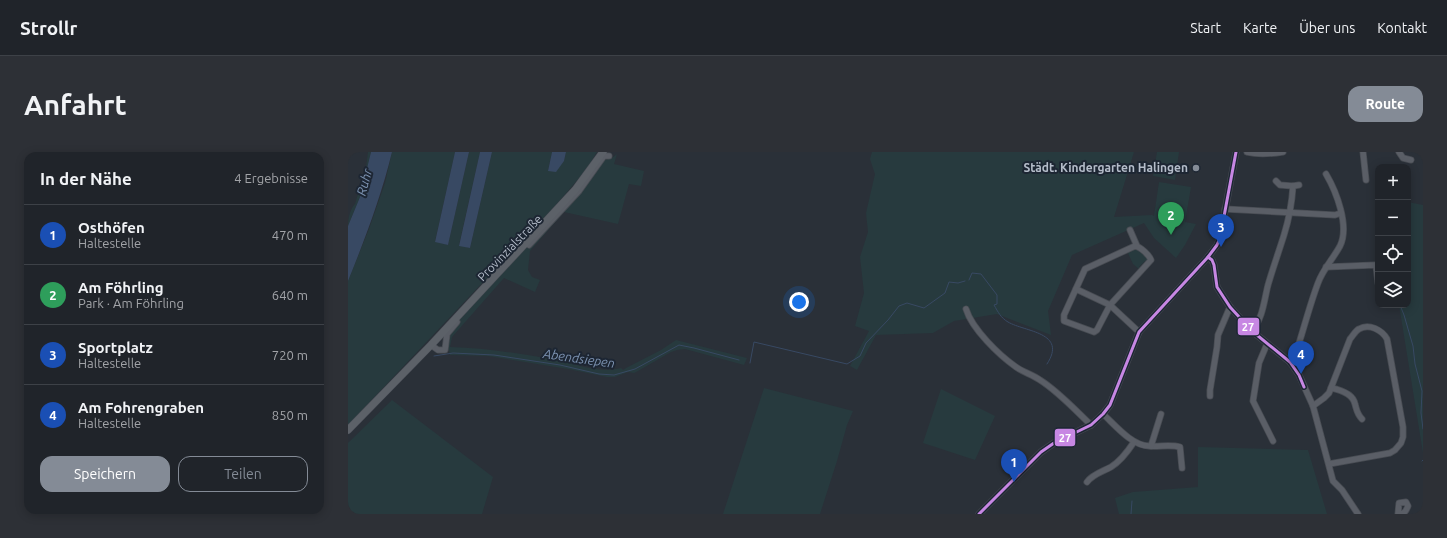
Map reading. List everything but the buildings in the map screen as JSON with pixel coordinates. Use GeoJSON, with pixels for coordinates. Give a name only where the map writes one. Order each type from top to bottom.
{"type":"FeatureCollection","features":[{"type":"Feature","properties":{"kind":"main road","name":"Provinzialstraße"},"geometry":{"type":"LineString","coordinates":[[348,430],[431,345],[575,190],[603,152]]}},
{"type":"Feature","properties":{"kind":"street"},"geometry":{"type":"LineString","coordinates":[[979,514],[1041,452],[1091,425],[1110,405],[1140,332],[1208,257],[1217,245],[1220,238],[1226,209],[1236,152]]}},
{"type":"Feature","properties":{"kind":"street"},"geometry":{"type":"LineString","coordinates":[[1247,152],[1260,154],[1283,152]]}},
{"type":"Feature","properties":{"kind":"street"},"geometry":{"type":"LineString","coordinates":[[1363,152],[1366,180]]}},
{"type":"Feature","properties":{"kind":"street"},"geometry":{"type":"LineString","coordinates":[[1399,152],[1403,158],[1411,160]]}},
{"type":"Feature","properties":{"kind":"street","name":"Provinzialstraße"},"geometry":{"type":"LineString","coordinates":[[431,345],[438,350],[444,350],[447,334],[568,204],[592,176],[604,156],[610,156]]}},
{"type":"Feature","properties":{"kind":"street"},"geometry":{"type":"LineString","coordinates":[[1290,362],[1295,356],[1318,281],[1342,241],[1343,230],[1341,214],[1331,182],[1326,174]]}},
{"type":"Feature","properties":{"kind":"street"},"geometry":{"type":"LineString","coordinates":[[1252,331],[1258,324],[1262,312],[1268,284],[1285,232],[1296,185],[1280,185],[1276,180]]}},
{"type":"Feature","properties":{"kind":"street"},"geometry":{"type":"LineString","coordinates":[[1226,209],[1335,215],[1341,214]]}},
{"type":"Feature","properties":{"kind":"street"},"geometry":{"type":"LineString","coordinates":[[1130,230],[1137,246],[1150,257],[1151,260],[1110,305],[1096,332],[1065,322],[1063,320],[1064,315],[1086,267],[1137,246]]}},
{"type":"Feature","properties":{"kind":"street"},"geometry":{"type":"LineString","coordinates":[[1208,257],[1212,260],[1214,265],[1217,287],[1230,307],[1252,331],[1290,362],[1299,375],[1313,406],[1333,481],[1358,514]]}},
{"type":"Feature","properties":{"kind":"street"},"geometry":{"type":"LineString","coordinates":[[1326,267],[1375,265],[1377,272]]}},
{"type":"Feature","properties":{"kind":"street"},"geometry":{"type":"LineString","coordinates":[[1076,289],[1110,305],[1140,332]]}},
{"type":"Feature","properties":{"kind":"street"},"geometry":{"type":"LineString","coordinates":[[1210,396],[1218,347],[1218,335],[1230,307]]}},
{"type":"Feature","properties":{"kind":"street"},"geometry":{"type":"LineString","coordinates":[[966,309],[967,314],[987,341],[1016,367],[1040,379],[1050,387],[1091,425]]}},
{"type":"Feature","properties":{"kind":"street"},"geometry":{"type":"LineString","coordinates":[[1313,406],[1324,398],[1331,388],[1347,347],[1355,333],[1360,328],[1372,327],[1384,334],[1387,339],[1403,428],[1401,443],[1395,450],[1384,455],[1329,464]]}},
{"type":"Feature","properties":{"kind":"street"},"geometry":{"type":"LineString","coordinates":[[1267,344],[1258,363],[1253,401],[1273,441]]}},
{"type":"Feature","properties":{"kind":"street"},"geometry":{"type":"LineString","coordinates":[[1331,388],[1348,394],[1355,403],[1357,414],[1362,419]]}},
{"type":"Feature","properties":{"kind":"street"},"geometry":{"type":"LineString","coordinates":[[1103,414],[1139,445],[1170,445],[1180,447],[1182,468]]}},
{"type":"Feature","properties":{"kind":"street"},"geometry":{"type":"LineString","coordinates":[[1151,446],[1161,414]]}},
{"type":"Feature","properties":{"kind":"street"},"geometry":{"type":"LineString","coordinates":[[1087,482],[1090,478],[1117,463],[1134,442]]}},
{"type":"Feature","properties":{"kind":"green space"},"geometry":{"type":"Polygon","coordinates":[[[368,152],[371,152],[360,197],[348,226],[348,220],[355,204],[366,168],[368,152]]]}},
{"type":"Feature","properties":{"kind":"green space"},"geometry":{"type":"Polygon","coordinates":[[[392,152],[455,152],[435,241],[448,245],[469,152],[480,152],[459,245],[470,248],[492,152],[552,152],[548,170],[564,161],[566,152],[597,152],[586,170],[555,206],[348,425],[348,281],[369,229],[385,183],[392,152]]]}},
{"type":"Feature","properties":{"kind":"green space"},"geometry":{"type":"Polygon","coordinates":[[[872,152],[1134,152],[1114,217],[1154,216],[1159,182],[1191,187],[1185,222],[1196,224],[1176,258],[1154,238],[1144,223],[1072,255],[1048,311],[1051,335],[997,314],[954,321],[933,333],[876,335],[857,370],[850,366],[869,331],[855,326],[864,293],[860,257],[868,232],[866,213],[875,174],[870,159],[872,152]]]}},
{"type":"Feature","properties":{"kind":"green space"},"geometry":{"type":"Polygon","coordinates":[[[1157,152],[1179,152],[1175,180],[1153,176],[1157,152]]]}},
{"type":"Feature","properties":{"kind":"green space"},"geometry":{"type":"Polygon","coordinates":[[[617,154],[614,164],[644,171],[641,186],[629,184],[618,224],[564,212],[530,251],[528,270],[532,277],[540,280],[535,292],[504,278],[452,337],[450,347],[475,348],[513,353],[551,359],[595,369],[612,370],[621,368],[623,370],[661,350],[676,340],[747,358],[744,365],[685,349],[671,352],[634,373],[628,372],[615,377],[607,377],[488,356],[450,355],[449,350],[445,350],[446,339],[459,320],[601,161],[612,158],[617,154]]]}},
{"type":"Feature","properties":{"kind":"green space"},"geometry":{"type":"Polygon","coordinates":[[[1411,203],[1423,205],[1423,453],[1399,308],[1411,308],[1411,203]]]}},
{"type":"Feature","properties":{"kind":"green space"},"geometry":{"type":"Polygon","coordinates":[[[1138,248],[1148,258],[1147,263],[1145,261],[1139,267],[1141,269],[1140,270],[1133,264],[1127,251],[1138,248]]]}},
{"type":"Feature","properties":{"kind":"green space"},"geometry":{"type":"Polygon","coordinates":[[[764,388],[853,411],[847,425],[820,514],[723,514],[764,388]]]}},
{"type":"Feature","properties":{"kind":"green space"},"geometry":{"type":"Polygon","coordinates":[[[941,389],[995,416],[975,460],[923,443],[941,389]]]}},
{"type":"Feature","properties":{"kind":"green space"},"geometry":{"type":"Polygon","coordinates":[[[392,400],[493,477],[482,514],[348,514],[348,443],[392,400]]]}},
{"type":"Feature","properties":{"kind":"green space"},"geometry":{"type":"Polygon","coordinates":[[[1198,447],[1308,450],[1327,514],[1119,514],[1115,498],[1133,492],[1198,487],[1198,447]]]}},
{"type":"Feature","properties":{"kind":"water","name":"Ruhr"},"geometry":{"type":"Polygon","coordinates":[[[371,152],[392,152],[372,218],[348,281],[348,226],[360,197],[371,152]]]}},
{"type":"Feature","properties":{"kind":"water"},"geometry":{"type":"Polygon","coordinates":[[[455,152],[469,152],[448,245],[435,242],[455,152]]]}},
{"type":"Feature","properties":{"kind":"water"},"geometry":{"type":"Polygon","coordinates":[[[480,152],[492,152],[470,248],[459,246],[480,152]]]}},
{"type":"Feature","properties":{"kind":"water"},"geometry":{"type":"Polygon","coordinates":[[[552,152],[566,152],[564,161],[556,172],[548,171],[552,152]]]}},
{"type":"Feature","properties":{"kind":"waterway","name":"Abendsiepen"},"geometry":{"type":"LineString","coordinates":[[969,280],[972,273],[981,274],[997,295],[997,304],[994,305],[1003,319],[1033,331],[1048,339],[1052,345],[1052,353],[1047,364]]}},
{"type":"Feature","properties":{"kind":"waterway","name":"Abendsiepen"},"geometry":{"type":"LineString","coordinates":[[750,363],[754,342],[847,364],[860,356],[866,343],[899,306],[907,303],[924,308],[945,293],[949,282],[958,283],[965,281]]}},
{"type":"Feature","properties":{"kind":"waterway"},"geometry":{"type":"LineString","coordinates":[[1401,308],[1413,346],[1415,364],[1422,391],[1421,413],[1423,429]]}},
{"type":"Feature","properties":{"kind":"waterway","name":"Abendsiepen"},"geometry":{"type":"LineString","coordinates":[[434,356],[453,353],[494,355],[560,365],[599,374],[614,375],[635,369],[679,345],[739,360]]}},
{"type":"Feature","properties":{"kind":"waterway","name":"Abendsiepen"},"geometry":{"type":"LineString","coordinates":[[1131,514],[1132,501]]}},
{"type":"Feature","properties":{"kind":"transit line","name":"27"},"geometry":{"type":"LineString","coordinates":[[979,514],[1041,452],[1054,443],[1091,425],[1110,405],[1139,332],[1208,257],[1217,245],[1220,238],[1236,152]]}},
{"type":"Feature","properties":{"kind":"transit line","name":"27"},"geometry":{"type":"LineString","coordinates":[[1208,257],[1212,260],[1214,265],[1217,287],[1230,307],[1252,331],[1290,362],[1299,375],[1304,387]]}},
{"type":"Feature","properties":{"kind":"place","name":"Städt. Kindergarten Halingen"},"geometry":{"type":"Point","coordinates":[1196,168]}},
{"type":"Feature","properties":{"kind":"place","name":"Am Föhrling"},"geometry":{"type":"Point","coordinates":[1171,235]}},
{"type":"Feature","properties":{"kind":"place","name":"Sportplatz"},"geometry":{"type":"Point","coordinates":[1221,247]}},
{"type":"Feature","properties":{"kind":"place","name":"Am Fohrengraben"},"geometry":{"type":"Point","coordinates":[1301,374]}},
{"type":"Feature","properties":{"kind":"place","name":"Osthöfen"},"geometry":{"type":"Point","coordinates":[1014,482]}}]}
